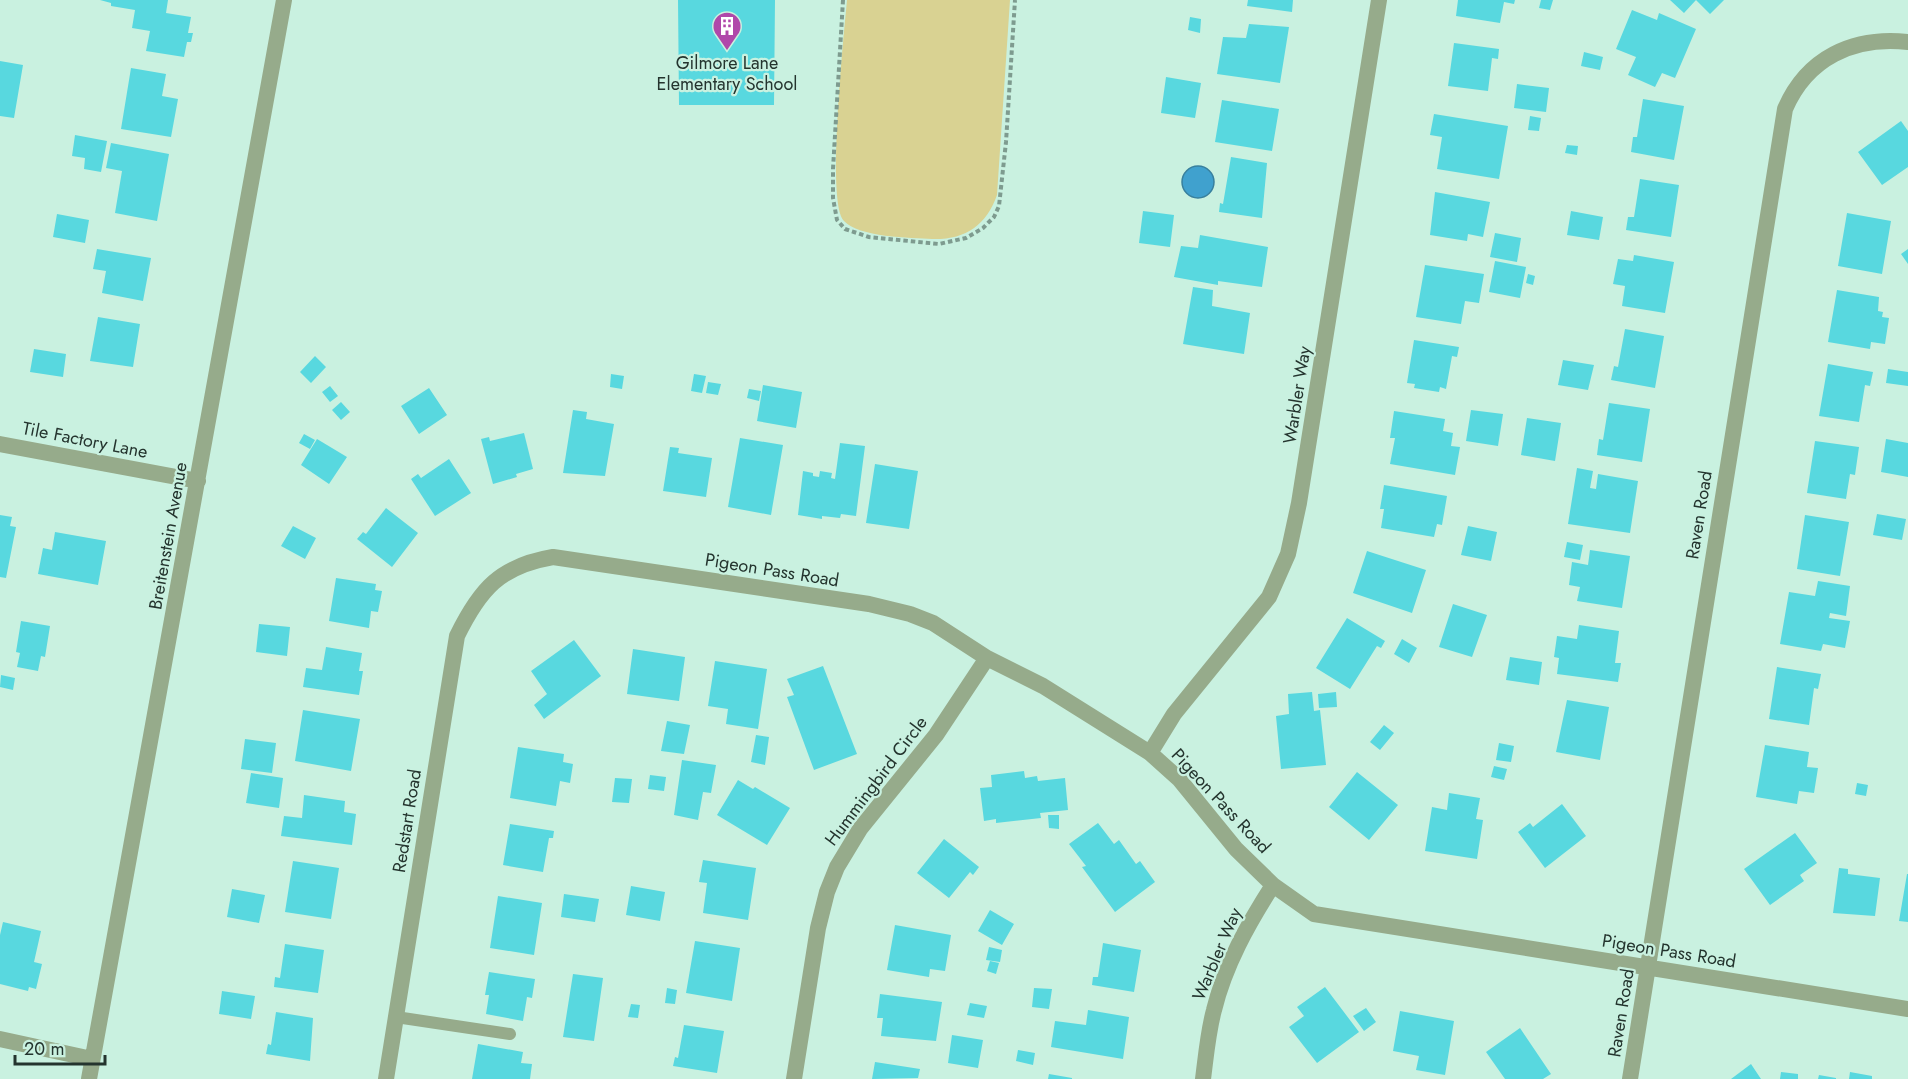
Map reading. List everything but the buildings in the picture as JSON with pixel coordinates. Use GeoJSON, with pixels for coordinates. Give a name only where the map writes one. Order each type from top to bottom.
{"type":"FeatureCollection","features":[{"type":"Feature","properties":{"kind":"street","name":"Breitenstein Avenue"},"geometry":{"type":"LineString","coordinates":[[89,1079],[284,0]]}},
{"type":"Feature","properties":{"kind":"street","name":"Warbler Way"},"geometry":{"type":"LineString","coordinates":[[1150,753],[1174,714],[1269,597],[1288,554],[1301,492],[1379,0]]}},
{"type":"Feature","properties":{"kind":"street","name":"Raven Road"},"geometry":{"type":"LineString","coordinates":[[1630,1079],[1785,109],[1792,93],[1809,71],[1833,54],[1868,41],[1908,42]]}},
{"type":"Feature","properties":{"kind":"street","name":"Tile Factory Lane"},"geometry":{"type":"LineString","coordinates":[[0,444],[198,481]]}},
{"type":"Feature","properties":{"kind":"street","name":"Pigeon Pass Road"},"geometry":{"type":"LineString","coordinates":[[495,580],[512,569],[532,561],[553,557],[869,604],[910,614],[933,623],[987,658],[1043,686],[1150,753],[1179,779],[1236,849],[1273,885],[1314,914],[1908,1009]]}},
{"type":"Feature","properties":{"kind":"street","name":"Redstart Road"},"geometry":{"type":"LineString","coordinates":[[386,1079],[457,636],[472,606],[495,580]]}},
{"type":"Feature","properties":{"kind":"street","name":"Hummingbird Circle"},"geometry":{"type":"LineString","coordinates":[[794,1079],[818,928],[826,892],[837,867],[860,829],[936,735],[987,658]]}},
{"type":"Feature","properties":{"kind":"street","name":"Warbler Way"},"geometry":{"type":"LineString","coordinates":[[1203,1079],[1214,1010],[1224,980],[1246,927],[1273,885]]}},
{"type":"Feature","properties":{"kind":"street"},"geometry":{"type":"LineString","coordinates":[[0,1039],[92,1059]]}},
{"type":"Feature","properties":{"kind":"lane"},"geometry":{"type":"LineString","coordinates":[[396,1017],[510,1034]]}},
{"type":"Feature","properties":{"kind":"path"},"geometry":{"type":"LineString","coordinates":[[843,0],[833,169],[833,198],[837,220],[845,229],[862,236],[939,244],[966,238],[983,228],[994,218],[999,206],[1006,142],[1015,0]]}},
{"type":"Feature","properties":{"kind":"shaded area"},"geometry":{"type":"Polygon","coordinates":[[[847,0],[1010,0],[997,195],[987,215],[973,229],[964,234],[944,239],[899,237],[861,230],[844,221],[839,207],[836,183],[836,152],[847,0]]]}},
{"type":"Feature","properties":{"kind":"water"},"geometry":{"type":"Polygon","coordinates":[[[1198,166],[1209,171],[1214,182],[1209,193],[1198,198],[1187,193],[1182,182],[1187,171],[1198,166]]]}},
{"type":"Feature","properties":{"kind":"place","name":"Gilmore Lane Elementary School"},"geometry":{"type":"Point","coordinates":[727,52]}}]}
